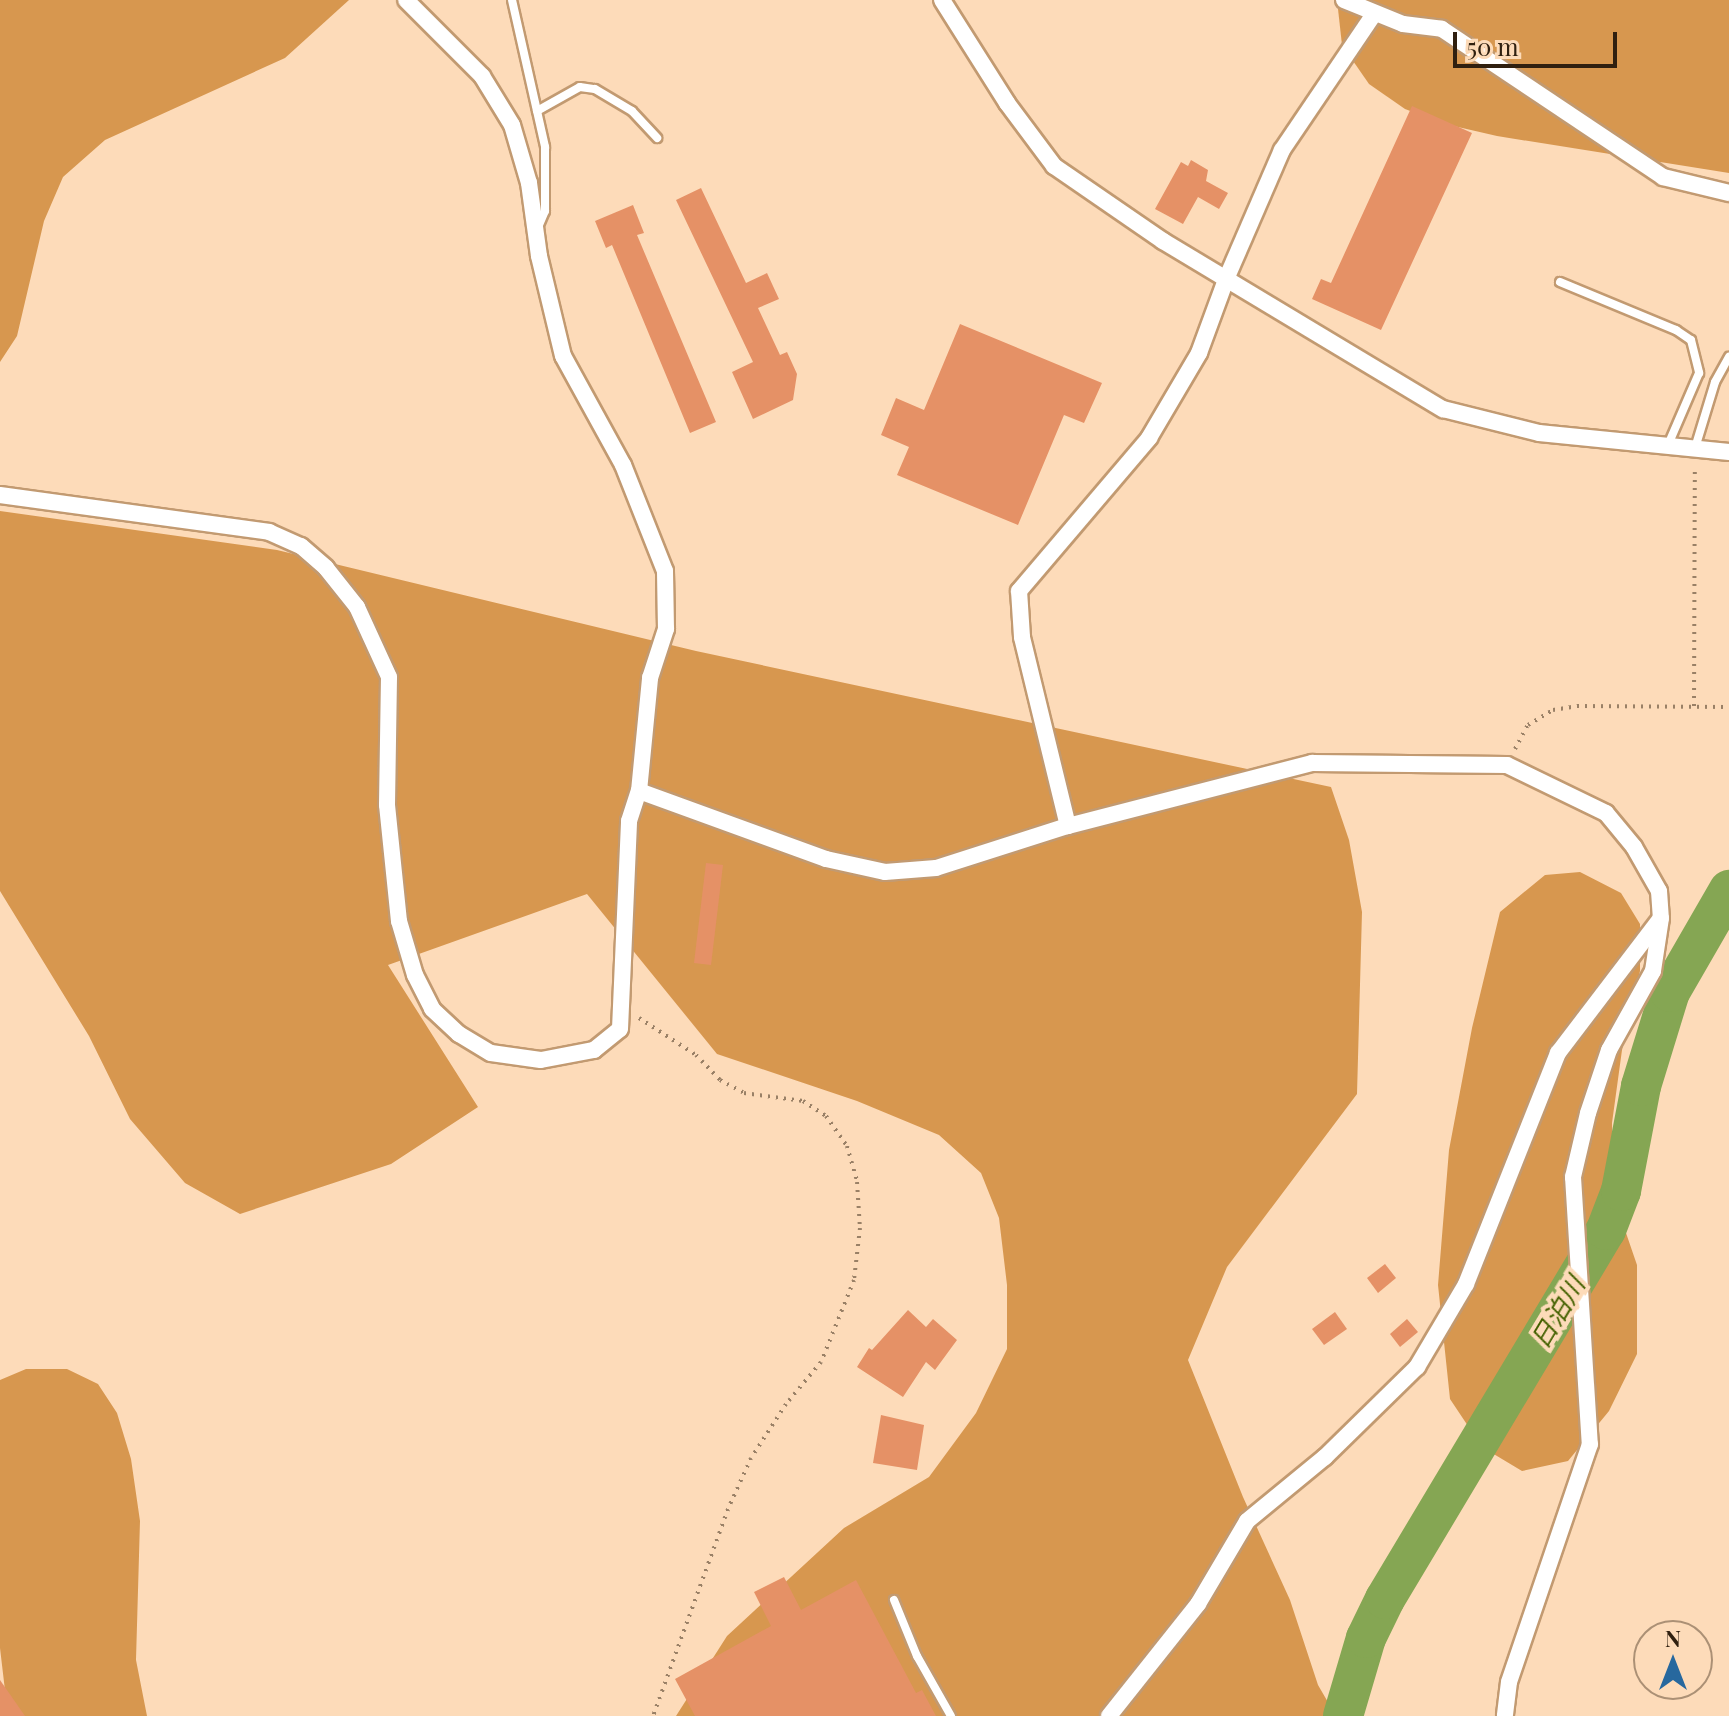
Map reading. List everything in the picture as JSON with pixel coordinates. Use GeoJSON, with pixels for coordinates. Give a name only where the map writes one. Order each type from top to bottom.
{"type":"FeatureCollection","features":[{"type":"Feature","properties":{"kind":"street"},"geometry":{"type":"LineString","coordinates":[[0,495],[269,532],[301,546],[326,568],[357,607],[389,677],[387,805],[399,921],[415,975],[432,1009],[459,1034],[491,1053],[541,1060],[594,1050],[620,1029],[624,1008],[629,821],[639,791],[650,678],[666,629],[665,571],[623,465],[563,356],[535,233],[529,183],[512,125],[482,76],[406,0]]}},
{"type":"Feature","properties":{"kind":"street"},"geometry":{"type":"LineString","coordinates":[[942,0],[1007,103],[1054,166],[1163,241],[1443,409],[1539,433],[1729,452]]}},
{"type":"Feature","properties":{"kind":"street"},"geometry":{"type":"LineString","coordinates":[[1344,0],[1403,24],[1442,29],[1484,54],[1542,98],[1663,177],[1729,193]]}},
{"type":"Feature","properties":{"kind":"street"},"geometry":{"type":"LineString","coordinates":[[1068,826],[1022,637],[1019,591],[1149,438],[1199,353],[1227,277],[1282,150],[1374,14]]}},
{"type":"Feature","properties":{"kind":"street"},"geometry":{"type":"LineString","coordinates":[[639,791],[826,859],[885,872],[936,868],[1068,826],[1312,763],[1507,765],[1606,813],[1634,847],[1659,891],[1661,918],[1653,971],[1609,1050],[1588,1113],[1573,1177],[1590,1444],[1509,1682],[1505,1716]]}},
{"type":"Feature","properties":{"kind":"street"},"geometry":{"type":"LineString","coordinates":[[1109,1716],[1198,1604],[1247,1521],[1325,1457],[1417,1367],[1466,1284],[1558,1053],[1661,918]]}},
{"type":"Feature","properties":{"kind":"lane"},"geometry":{"type":"LineString","coordinates":[[512,0],[545,147],[545,211],[535,233]]}},
{"type":"Feature","properties":{"kind":"lane"},"geometry":{"type":"LineString","coordinates":[[537,111],[580,87],[595,89],[632,111],[657,138]]}},
{"type":"Feature","properties":{"kind":"lane"},"geometry":{"type":"LineString","coordinates":[[1560,282],[1676,330],[1691,340],[1699,373],[1668,445]]}},
{"type":"Feature","properties":{"kind":"lane"},"geometry":{"type":"LineString","coordinates":[[1695,448],[1715,382],[1729,357]]}},
{"type":"Feature","properties":{"kind":"lane"},"geometry":{"type":"LineString","coordinates":[[894,1600],[917,1656],[951,1716]]}},
{"type":"Feature","properties":{"kind":"path"},"geometry":{"type":"LineString","coordinates":[[1694,706],[1695,448]]}},
{"type":"Feature","properties":{"kind":"path"},"geometry":{"type":"LineString","coordinates":[[1507,765],[1528,725],[1553,710],[1577,706],[1729,707]]}},
{"type":"Feature","properties":{"kind":"path"},"geometry":{"type":"LineString","coordinates":[[624,1008],[696,1055],[720,1080],[732,1087],[744,1093],[803,1101],[826,1116],[847,1146],[857,1182],[860,1228],[854,1280],[821,1362],[786,1404],[751,1458],[728,1509],[653,1716]]}},
{"type":"Feature","properties":{"kind":"shaded area"},"geometry":{"type":"Polygon","coordinates":[[[0,0],[349,0],[285,58],[105,140],[63,177],[44,221],[17,336],[0,362],[0,0]]]}},
{"type":"Feature","properties":{"kind":"shaded area"},"geometry":{"type":"Polygon","coordinates":[[[1337,0],[1729,0],[1729,173],[1497,136],[1445,124],[1405,109],[1369,84],[1342,45],[1337,0]]]}},
{"type":"Feature","properties":{"kind":"shaded area"},"geometry":{"type":"Polygon","coordinates":[[[0,511],[277,550],[696,651],[1331,787],[1349,840],[1362,912],[1357,1094],[1227,1267],[1188,1360],[1243,1497],[1290,1600],[1318,1685],[1336,1716],[676,1716],[727,1636],[844,1528],[929,1477],[976,1413],[1007,1349],[1007,1285],[999,1218],[981,1173],[939,1135],[857,1101],[717,1054],[587,894],[388,965],[478,1107],[391,1164],[240,1214],[185,1183],[130,1119],[89,1036],[0,891],[0,511]]]}},
{"type":"Feature","properties":{"kind":"shaded area"},"geometry":{"type":"Polygon","coordinates":[[[1580,872],[1621,893],[1640,924],[1640,971],[1622,1050],[1612,1123],[1614,1198],[1637,1265],[1637,1354],[1609,1411],[1568,1461],[1522,1471],[1482,1447],[1450,1399],[1438,1285],[1449,1150],[1472,1028],[1500,912],[1545,875],[1580,872]]]}},
{"type":"Feature","properties":{"kind":"shaded area"},"geometry":{"type":"Polygon","coordinates":[[[26,1369],[67,1369],[98,1384],[117,1413],[131,1459],[140,1521],[136,1660],[147,1716],[8,1716],[0,1648],[0,1380],[26,1369]]]}},
{"type":"Feature","properties":{"kind":"building"},"geometry":{"type":"Polygon","coordinates":[[[1412,106],[1472,133],[1381,330],[1312,299],[1321,279],[1331,283],[1412,106]]]}},
{"type":"Feature","properties":{"kind":"building"},"geometry":{"type":"Polygon","coordinates":[[[1191,160],[1208,170],[1206,181],[1228,193],[1219,209],[1198,197],[1183,224],[1155,209],[1181,162],[1188,166],[1191,160]]]}},
{"type":"Feature","properties":{"kind":"building"},"geometry":{"type":"Polygon","coordinates":[[[701,188],[746,283],[767,273],[779,299],[758,308],[780,355],[787,352],[797,374],[793,400],[753,419],[732,372],[753,362],[676,200],[701,188]]]}},
{"type":"Feature","properties":{"kind":"building"},"geometry":{"type":"Polygon","coordinates":[[[633,205],[644,233],[637,235],[716,422],[690,433],[612,245],[606,248],[595,221],[633,205]]]}},
{"type":"Feature","properties":{"kind":"building"},"geometry":{"type":"Polygon","coordinates":[[[960,324],[1102,383],[1084,423],[1064,415],[1018,525],[897,475],[909,447],[881,435],[896,398],[924,410],[960,324]]]}},
{"type":"Feature","properties":{"kind":"building"},"geometry":{"type":"Polygon","coordinates":[[[706,863],[723,865],[711,965],[694,963],[706,863]]]}},
{"type":"Feature","properties":{"kind":"building"},"geometry":{"type":"Polygon","coordinates":[[[1385,1264],[1396,1278],[1378,1293],[1367,1278],[1385,1264]]]}},
{"type":"Feature","properties":{"kind":"building"},"geometry":{"type":"Polygon","coordinates":[[[908,1310],[926,1327],[933,1319],[957,1340],[935,1370],[926,1362],[903,1397],[857,1367],[869,1348],[872,1350],[908,1310]]]}},
{"type":"Feature","properties":{"kind":"building"},"geometry":{"type":"Polygon","coordinates":[[[1335,1312],[1347,1329],[1324,1345],[1312,1329],[1335,1312]]]}},
{"type":"Feature","properties":{"kind":"building"},"geometry":{"type":"Polygon","coordinates":[[[1407,1319],[1418,1332],[1400,1347],[1390,1334],[1407,1319]]]}},
{"type":"Feature","properties":{"kind":"building"},"geometry":{"type":"Polygon","coordinates":[[[881,1415],[924,1425],[917,1470],[873,1463],[881,1415]]]}},
{"type":"Feature","properties":{"kind":"building"},"geometry":{"type":"Polygon","coordinates":[[[784,1577],[801,1610],[856,1580],[916,1693],[922,1690],[936,1716],[695,1716],[675,1679],[771,1626],[754,1592],[784,1577]]]}},
{"type":"Feature","properties":{"kind":"building"},"geometry":{"type":"Polygon","coordinates":[[[0,1680],[25,1716],[0,1716],[0,1680]]]}},
{"type":"Feature","properties":{"kind":"waterway","name":"日泊川"},"geometry":{"type":"LineString","coordinates":[[1343,1716],[1366,1638],[1385,1599],[1606,1230],[1621,1191],[1641,1086],[1670,992],[1729,890]]}}]}
